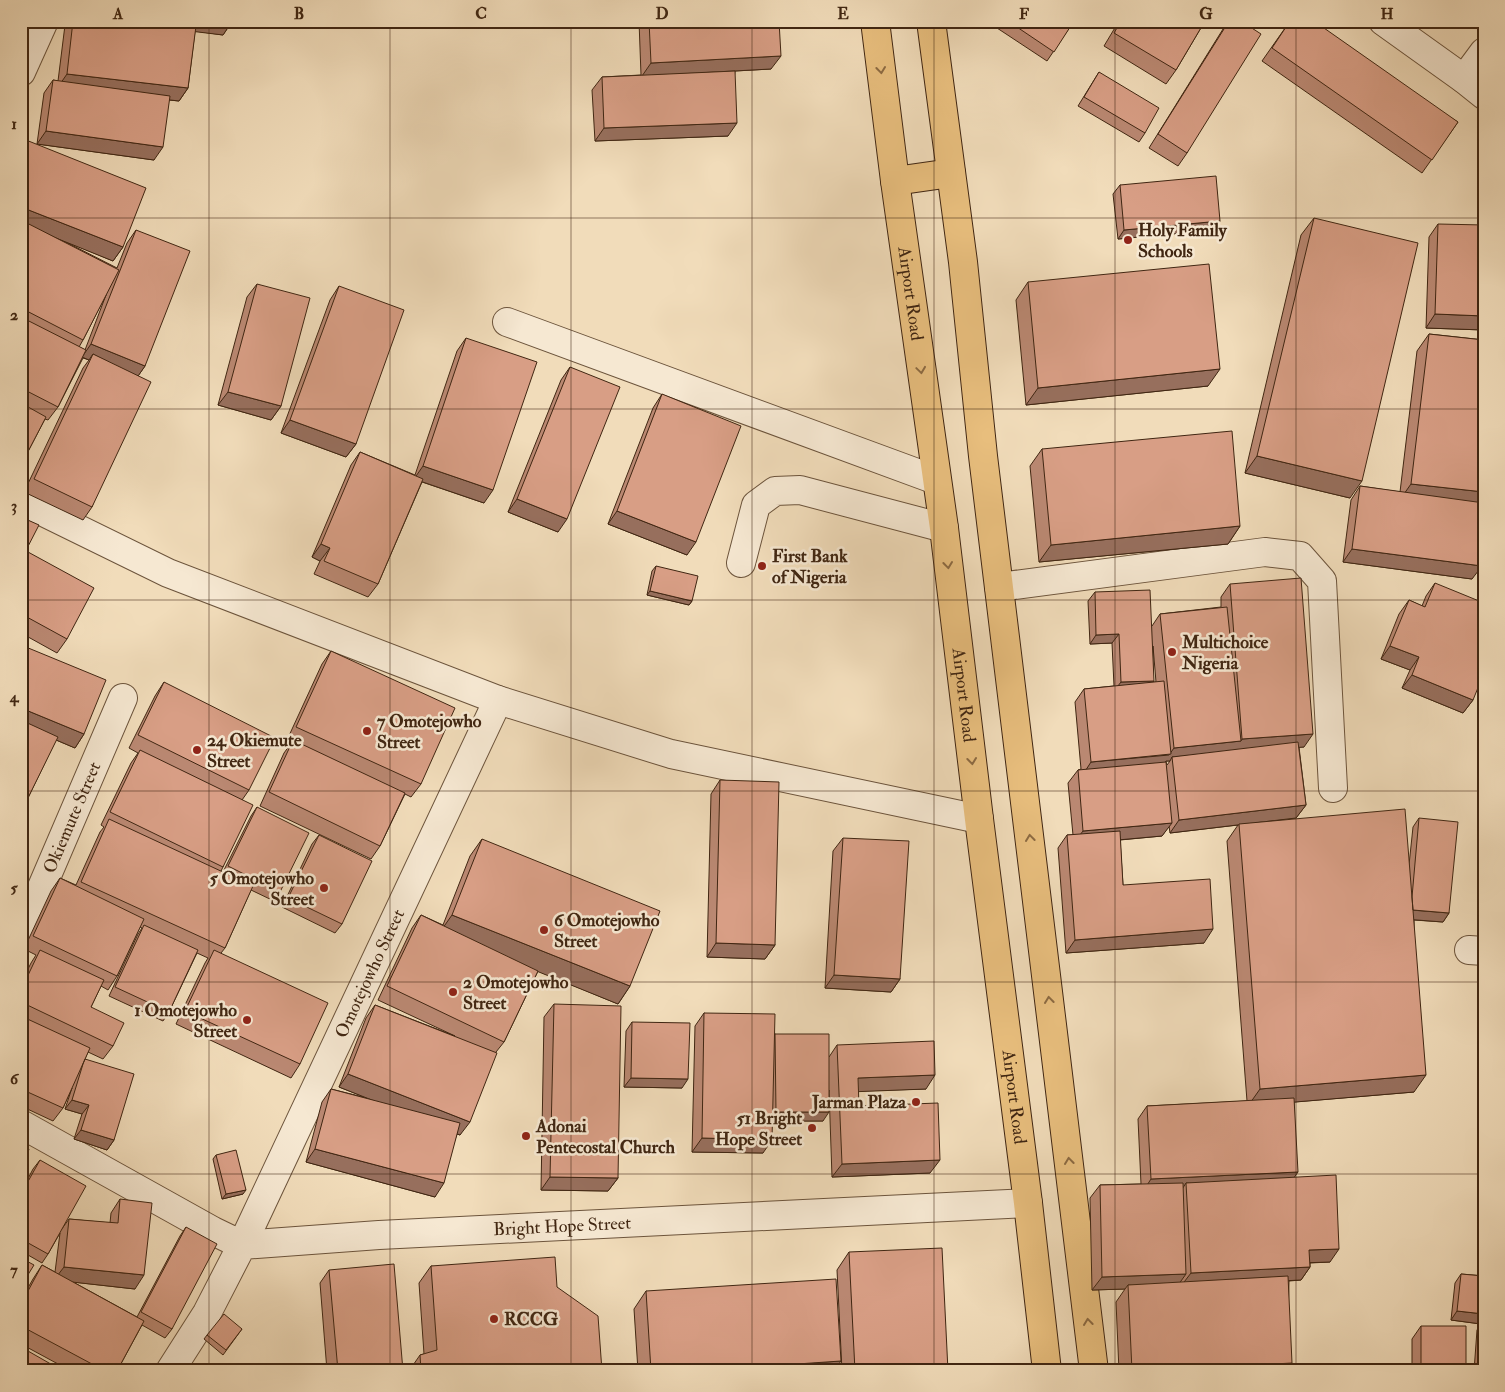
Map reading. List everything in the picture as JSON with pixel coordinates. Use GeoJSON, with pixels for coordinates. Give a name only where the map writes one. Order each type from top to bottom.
{"type":"FeatureCollection","features":[{"type":"Feature","properties":{"kind":"main road","name":"Airport Road"},"geometry":{"type":"LineString","coordinates":[[875,21],[895,181],[944,528],[978,819],[1028,1203],[1047,1371]]}},
{"type":"Feature","properties":{"kind":"main road"},"geometry":{"type":"LineString","coordinates":[[931,21],[963,262],[983,456],[1094,1371]]}},
{"type":"Feature","properties":{"kind":"main road"},"geometry":{"type":"LineString","coordinates":[[895,181],[951,173]]}},
{"type":"Feature","properties":{"kind":"street"},"geometry":{"type":"LineString","coordinates":[[21,72],[44,21]]}},
{"type":"Feature","properties":{"kind":"street"},"geometry":{"type":"LineString","coordinates":[[1383,21],[1474,87],[1484,52]]}},
{"type":"Feature","properties":{"kind":"street"},"geometry":{"type":"LineString","coordinates":[[506,322],[936,480]]}},
{"type":"Feature","properties":{"kind":"street"},"geometry":{"type":"LineString","coordinates":[[741,564],[756,505],[775,491],[800,490],[944,528]]}},
{"type":"Feature","properties":{"kind":"street"},"geometry":{"type":"LineString","coordinates":[[21,501],[168,573],[498,700],[670,754],[978,819]]}},
{"type":"Feature","properties":{"kind":"street"},"geometry":{"type":"LineString","coordinates":[[999,587],[1265,552],[1300,556],[1322,581],[1333,788]]}},
{"type":"Feature","properties":{"kind":"street","name":"Okiemute Street"},"geometry":{"type":"LineString","coordinates":[[21,936],[123,698]]}},
{"type":"Feature","properties":{"kind":"street","name":"Omotejowho Street"},"geometry":{"type":"LineString","coordinates":[[242,1245],[498,700]]}},
{"type":"Feature","properties":{"kind":"street"},"geometry":{"type":"LineString","coordinates":[[21,1124],[213,1231],[242,1245],[207,1313],[170,1371]]}},
{"type":"Feature","properties":{"kind":"street","name":"Bright Hope Street"},"geometry":{"type":"LineString","coordinates":[[242,1245],[379,1235],[1028,1203]]}},
{"type":"Feature","properties":{"kind":"building"},"geometry":{"type":"Polygon","coordinates":[[[73,21],[157,21],[196,26],[188,88],[67,74],[73,21]]]}},
{"type":"Feature","properties":{"kind":"building"},"geometry":{"type":"Polygon","coordinates":[[[191,21],[230,21],[229,26],[191,21]]]}},
{"type":"Feature","properties":{"kind":"building"},"geometry":{"type":"Polygon","coordinates":[[[649,21],[779,21],[781,56],[651,63],[649,21]]]}},
{"type":"Feature","properties":{"kind":"building"},"geometry":{"type":"Polygon","coordinates":[[[1008,21],[1074,21],[1054,52],[1008,21]]]}},
{"type":"Feature","properties":{"kind":"building"},"geometry":{"type":"Polygon","coordinates":[[[1121,21],[1205,21],[1176,70],[1114,33],[1121,21]]]}},
{"type":"Feature","properties":{"kind":"building"},"geometry":{"type":"Polygon","coordinates":[[[1229,21],[1241,21],[1261,34],[1187,153],[1158,134],[1229,21]]]}},
{"type":"Feature","properties":{"kind":"building"},"geometry":{"type":"Polygon","coordinates":[[[1290,21],[1314,21],[1458,122],[1432,160],[1272,48],[1290,21]]]}},
{"type":"Feature","properties":{"kind":"building"},"geometry":{"type":"Polygon","coordinates":[[[735,71],[737,123],[604,128],[602,77],[735,71]]]}},
{"type":"Feature","properties":{"kind":"building"},"geometry":{"type":"Polygon","coordinates":[[[1099,72],[1159,108],[1145,133],[1084,97],[1099,72]]]}},
{"type":"Feature","properties":{"kind":"building"},"geometry":{"type":"Polygon","coordinates":[[[53,80],[170,96],[163,147],[46,131],[53,80]]]}},
{"type":"Feature","properties":{"kind":"building"},"geometry":{"type":"Polygon","coordinates":[[[21,138],[146,188],[123,247],[21,207],[21,138]]]}},
{"type":"Feature","properties":{"kind":"building"},"geometry":{"type":"Polygon","coordinates":[[[1216,176],[1220,221],[1124,230],[1120,185],[1216,176]]]}},
{"type":"Feature","properties":{"kind":"building"},"geometry":{"type":"Polygon","coordinates":[[[1314,218],[1418,243],[1362,481],[1257,456],[1314,218]]]}},
{"type":"Feature","properties":{"kind":"building"},"geometry":{"type":"Polygon","coordinates":[[[21,220],[119,270],[83,340],[21,308],[21,220]]]}},
{"type":"Feature","properties":{"kind":"building"},"geometry":{"type":"Polygon","coordinates":[[[1438,224],[1484,225],[1482,284],[1484,284],[1484,316],[1435,314],[1438,224]]]}},
{"type":"Feature","properties":{"kind":"building"},"geometry":{"type":"Polygon","coordinates":[[[136,230],[190,251],[145,366],[91,344],[136,230]]]}},
{"type":"Feature","properties":{"kind":"building"},"geometry":{"type":"Polygon","coordinates":[[[1209,264],[1220,369],[1038,388],[1028,282],[1209,264]]]}},
{"type":"Feature","properties":{"kind":"building"},"geometry":{"type":"Polygon","coordinates":[[[257,284],[310,298],[281,406],[228,392],[257,284]]]}},
{"type":"Feature","properties":{"kind":"building"},"geometry":{"type":"Polygon","coordinates":[[[339,286],[404,310],[356,444],[290,420],[339,286]]]}},
{"type":"Feature","properties":{"kind":"building"},"geometry":{"type":"Polygon","coordinates":[[[21,317],[86,350],[58,407],[21,388],[21,317]]]}},
{"type":"Feature","properties":{"kind":"building"},"geometry":{"type":"Polygon","coordinates":[[[1429,334],[1484,340],[1484,492],[1411,484],[1429,334]]]}},
{"type":"Feature","properties":{"kind":"building"},"geometry":{"type":"Polygon","coordinates":[[[466,338],[537,362],[493,490],[423,466],[466,338]]]}},
{"type":"Feature","properties":{"kind":"building"},"geometry":{"type":"Polygon","coordinates":[[[93,354],[151,382],[92,507],[34,479],[93,354]]]}},
{"type":"Feature","properties":{"kind":"building"},"geometry":{"type":"Polygon","coordinates":[[[570,367],[620,387],[567,519],[517,499],[570,367]]]}},
{"type":"Feature","properties":{"kind":"building"},"geometry":{"type":"Polygon","coordinates":[[[662,394],[741,426],[696,542],[617,511],[662,394]]]}},
{"type":"Feature","properties":{"kind":"building"},"geometry":{"type":"Polygon","coordinates":[[[21,403],[46,417],[21,465],[21,403]]]}},
{"type":"Feature","properties":{"kind":"building"},"geometry":{"type":"Polygon","coordinates":[[[1232,431],[1240,526],[1051,545],[1042,449],[1232,431]]]}},
{"type":"Feature","properties":{"kind":"building"},"geometry":{"type":"Polygon","coordinates":[[[360,452],[423,479],[378,584],[324,561],[330,548],[321,544],[360,452]]]}},
{"type":"Feature","properties":{"kind":"building"},"geometry":{"type":"Polygon","coordinates":[[[1360,486],[1484,503],[1484,551],[1482,566],[1352,549],[1360,486]]]}},
{"type":"Feature","properties":{"kind":"building"},"geometry":{"type":"Polygon","coordinates":[[[21,517],[39,525],[21,560],[21,517]]]}},
{"type":"Feature","properties":{"kind":"building"},"geometry":{"type":"Polygon","coordinates":[[[28,552],[94,588],[67,639],[25,616],[21,623],[21,565],[28,552]]]}},
{"type":"Feature","properties":{"kind":"building"},"geometry":{"type":"Polygon","coordinates":[[[656,566],[698,576],[692,601],[650,591],[656,566]]]}},
{"type":"Feature","properties":{"kind":"building"},"geometry":{"type":"Polygon","coordinates":[[[1301,578],[1313,734],[1242,739],[1230,584],[1301,578]]]}},
{"type":"Feature","properties":{"kind":"building"},"geometry":{"type":"Polygon","coordinates":[[[1435,583],[1484,603],[1484,673],[1473,700],[1412,675],[1419,657],[1390,646],[1409,600],[1425,607],[1435,583]]]}},
{"type":"Feature","properties":{"kind":"building"},"geometry":{"type":"Polygon","coordinates":[[[1150,590],[1154,681],[1121,682],[1119,634],[1096,635],[1095,592],[1150,590]]]}},
{"type":"Feature","properties":{"kind":"building"},"geometry":{"type":"Polygon","coordinates":[[[1227,607],[1241,741],[1174,748],[1160,614],[1227,607]]]}},
{"type":"Feature","properties":{"kind":"building"},"geometry":{"type":"Polygon","coordinates":[[[21,645],[106,680],[84,734],[21,708],[21,645]]]}},
{"type":"Feature","properties":{"kind":"building","name":"7 Omotejowho Street"},"geometry":{"type":"Polygon","coordinates":[[[331,651],[455,708],[421,784],[296,727],[331,651]]]}},
{"type":"Feature","properties":{"kind":"building"},"geometry":{"type":"Polygon","coordinates":[[[1164,681],[1171,754],[1091,762],[1084,689],[1164,681]]]}},
{"type":"Feature","properties":{"kind":"building","name":"24 Okiemute Street"},"geometry":{"type":"Polygon","coordinates":[[[164,682],[275,738],[249,790],[138,735],[164,682]]]}},
{"type":"Feature","properties":{"kind":"building"},"geometry":{"type":"Polygon","coordinates":[[[21,720],[58,737],[25,804],[21,802],[21,720]]]}},
{"type":"Feature","properties":{"kind":"building"},"geometry":{"type":"Polygon","coordinates":[[[293,740],[405,793],[380,846],[269,792],[293,740]]]}},
{"type":"Feature","properties":{"kind":"building"},"geometry":{"type":"Polygon","coordinates":[[[1298,742],[1306,805],[1179,820],[1172,757],[1298,742]]]}},
{"type":"Feature","properties":{"kind":"building"},"geometry":{"type":"Polygon","coordinates":[[[140,750],[253,805],[223,867],[110,812],[140,750]]]}},
{"type":"Feature","properties":{"kind":"building"},"geometry":{"type":"Polygon","coordinates":[[[1166,762],[1172,823],[1083,831],[1078,770],[1166,762]]]}},
{"type":"Feature","properties":{"kind":"building"},"geometry":{"type":"Polygon","coordinates":[[[720,780],[779,782],[775,945],[716,943],[720,780]]]}},
{"type":"Feature","properties":{"kind":"building"},"geometry":{"type":"Polygon","coordinates":[[[257,807],[309,833],[280,892],[228,866],[257,807]]]}},
{"type":"Feature","properties":{"kind":"building"},"geometry":{"type":"Polygon","coordinates":[[[1405,809],[1426,1075],[1260,1089],[1239,824],[1405,809]]]}},
{"type":"Feature","properties":{"kind":"building"},"geometry":{"type":"Polygon","coordinates":[[[1419,818],[1458,822],[1449,913],[1413,910],[1412,897],[1419,818]]]}},
{"type":"Feature","properties":{"kind":"building"},"geometry":{"type":"Polygon","coordinates":[[[109,819],[253,886],[225,948],[81,882],[109,819]]]}},
{"type":"Feature","properties":{"kind":"building"},"geometry":{"type":"Polygon","coordinates":[[[1120,831],[1123,885],[1210,879],[1213,929],[1075,940],[1067,835],[1120,831]]]}},
{"type":"Feature","properties":{"kind":"building","name":"5 Omotejowho Street"},"geometry":{"type":"Polygon","coordinates":[[[319,835],[372,861],[342,924],[288,898],[319,835]]]}},
{"type":"Feature","properties":{"kind":"building"},"geometry":{"type":"Polygon","coordinates":[[[843,838],[909,841],[900,979],[834,975],[843,838]]]}},
{"type":"Feature","properties":{"kind":"building","name":"6 Omotejowho Street"},"geometry":{"type":"Polygon","coordinates":[[[482,839],[660,911],[630,986],[452,915],[482,839]]]}},
{"type":"Feature","properties":{"kind":"building"},"geometry":{"type":"Polygon","coordinates":[[[60,878],[144,919],[117,976],[33,936],[60,878]]]}},
{"type":"Feature","properties":{"kind":"building","name":"2 Omotejowho Street"},"geometry":{"type":"Polygon","coordinates":[[[421,915],[538,971],[504,1042],[387,986],[421,915]]]}},
{"type":"Feature","properties":{"kind":"building"},"geometry":{"type":"Polygon","coordinates":[[[144,925],[198,950],[169,1012],[115,987],[144,925]]]}},
{"type":"Feature","properties":{"kind":"building"},"geometry":{"type":"Polygon","coordinates":[[[40,950],[104,980],[91,1007],[124,1023],[113,1046],[21,1002],[21,990],[40,950]]]}},
{"type":"Feature","properties":{"kind":"building","name":"1 Omotejowho Street"},"geometry":{"type":"Polygon","coordinates":[[[214,950],[328,1003],[300,1064],[185,1011],[214,950]]]}},
{"type":"Feature","properties":{"kind":"building"},"geometry":{"type":"Polygon","coordinates":[[[554,1004],[621,1006],[618,1178],[550,1177],[554,1004]]]}},
{"type":"Feature","properties":{"kind":"building"},"geometry":{"type":"Polygon","coordinates":[[[375,1005],[497,1053],[470,1122],[348,1074],[375,1005]]]}},
{"type":"Feature","properties":{"kind":"building"},"geometry":{"type":"Polygon","coordinates":[[[704,1013],[775,1014],[772,1140],[702,1138],[704,1013]]]}},
{"type":"Feature","properties":{"kind":"building"},"geometry":{"type":"Polygon","coordinates":[[[21,1016],[90,1048],[63,1108],[21,1089],[21,1016]]]}},
{"type":"Feature","properties":{"kind":"building"},"geometry":{"type":"Polygon","coordinates":[[[632,1022],[690,1023],[688,1079],[631,1078],[632,1022]]]}},
{"type":"Feature","properties":{"kind":"building"},"geometry":{"type":"Polygon","coordinates":[[[775,1034],[829,1034],[829,1112],[776,1112],[775,1034]]]}},
{"type":"Feature","properties":{"kind":"building"},"geometry":{"type":"Polygon","coordinates":[[[934,1041],[935,1075],[858,1078],[859,1106],[938,1103],[940,1160],[842,1164],[837,1045],[934,1041]]]}},
{"type":"Feature","properties":{"kind":"building"},"geometry":{"type":"Polygon","coordinates":[[[85,1059],[134,1074],[114,1140],[81,1130],[89,1105],[72,1100],[85,1059]]]}},
{"type":"Feature","properties":{"kind":"building"},"geometry":{"type":"Polygon","coordinates":[[[331,1089],[460,1123],[444,1183],[315,1149],[331,1089]]]}},
{"type":"Feature","properties":{"kind":"building"},"geometry":{"type":"Polygon","coordinates":[[[1294,1098],[1298,1172],[1151,1179],[1147,1106],[1294,1098]]]}},
{"type":"Feature","properties":{"kind":"building"},"geometry":{"type":"Polygon","coordinates":[[[21,1146],[29,1149],[21,1176],[21,1146]]]}},
{"type":"Feature","properties":{"kind":"building"},"geometry":{"type":"Polygon","coordinates":[[[236,1150],[246,1190],[226,1194],[216,1155],[236,1150]]]}},
{"type":"Feature","properties":{"kind":"building"},"geometry":{"type":"Polygon","coordinates":[[[40,1160],[86,1186],[48,1254],[21,1239],[21,1194],[40,1160]]]}},
{"type":"Feature","properties":{"kind":"building"},"geometry":{"type":"Polygon","coordinates":[[[1336,1175],[1339,1249],[1309,1250],[1310,1267],[1191,1273],[1186,1183],[1336,1175]]]}},
{"type":"Feature","properties":{"kind":"building"},"geometry":{"type":"Polygon","coordinates":[[[1183,1183],[1186,1274],[1102,1277],[1100,1185],[1183,1183]]]}},
{"type":"Feature","properties":{"kind":"building"},"geometry":{"type":"Polygon","coordinates":[[[120,1199],[152,1203],[144,1275],[64,1267],[69,1219],[118,1223],[120,1199]]]}},
{"type":"Feature","properties":{"kind":"building"},"geometry":{"type":"Polygon","coordinates":[[[186,1227],[217,1244],[172,1329],[141,1312],[186,1227]]]}},
{"type":"Feature","properties":{"kind":"building"},"geometry":{"type":"Polygon","coordinates":[[[942,1248],[948,1371],[855,1371],[849,1252],[942,1248]]]}},
{"type":"Feature","properties":{"kind":"building","name":"RCCG"},"geometry":{"type":"Polygon","coordinates":[[[555,1257],[557,1287],[598,1316],[602,1371],[421,1371],[420,1355],[437,1350],[431,1266],[555,1257]]]}},
{"type":"Feature","properties":{"kind":"building"},"geometry":{"type":"Polygon","coordinates":[[[21,1258],[34,1265],[21,1286],[21,1258]]]}},
{"type":"Feature","properties":{"kind":"building"},"geometry":{"type":"Polygon","coordinates":[[[394,1264],[403,1371],[338,1371],[329,1270],[394,1264]]]}},
{"type":"Feature","properties":{"kind":"building"},"geometry":{"type":"Polygon","coordinates":[[[42,1265],[144,1321],[117,1371],[105,1371],[21,1326],[21,1304],[42,1265]]]}},
{"type":"Feature","properties":{"kind":"building"},"geometry":{"type":"Polygon","coordinates":[[[1461,1274],[1484,1276],[1484,1314],[1457,1311],[1461,1274]]]}},
{"type":"Feature","properties":{"kind":"building"},"geometry":{"type":"Polygon","coordinates":[[[1288,1276],[1292,1363],[1132,1371],[1128,1285],[1288,1276]]]}},
{"type":"Feature","properties":{"kind":"building"},"geometry":{"type":"Polygon","coordinates":[[[836,1279],[841,1361],[797,1364],[797,1371],[651,1371],[646,1291],[836,1279]]]}},
{"type":"Feature","properties":{"kind":"building"},"geometry":{"type":"Polygon","coordinates":[[[224,1314],[242,1329],[226,1350],[207,1335],[224,1314]]]}},
{"type":"Feature","properties":{"kind":"building"},"geometry":{"type":"Polygon","coordinates":[[[1421,1326],[1466,1326],[1466,1371],[1421,1371],[1421,1326]]]}},
{"type":"Feature","properties":{"kind":"building"},"geometry":{"type":"Polygon","coordinates":[[[21,1347],[63,1371],[21,1371],[21,1347]]]}},
{"type":"Feature","properties":{"kind":"place","name":"Holy Family Schools"},"geometry":{"type":"Point","coordinates":[1128,240]}},
{"type":"Feature","properties":{"kind":"place","name":"First Bank of Nigeria"},"geometry":{"type":"Point","coordinates":[762,566]}},
{"type":"Feature","properties":{"kind":"place","name":"Multichoice Nigeria"},"geometry":{"type":"Point","coordinates":[1172,652]}},
{"type":"Feature","properties":{"kind":"place","name":"7 Omotejowho Street"},"geometry":{"type":"Point","coordinates":[367,731]}},
{"type":"Feature","properties":{"kind":"place","name":"24 Okiemute Street"},"geometry":{"type":"Point","coordinates":[197,750]}},
{"type":"Feature","properties":{"kind":"place","name":"5 Omotejowho Street"},"geometry":{"type":"Point","coordinates":[324,888]}},
{"type":"Feature","properties":{"kind":"place","name":"6 Omotejowho Street"},"geometry":{"type":"Point","coordinates":[544,930]}},
{"type":"Feature","properties":{"kind":"place","name":"2 Omotejowho Street"},"geometry":{"type":"Point","coordinates":[453,992]}},
{"type":"Feature","properties":{"kind":"place","name":"1 Omotejowho Street"},"geometry":{"type":"Point","coordinates":[247,1020]}},
{"type":"Feature","properties":{"kind":"place","name":"Jarman Plaza"},"geometry":{"type":"Point","coordinates":[916,1102]}},
{"type":"Feature","properties":{"kind":"place","name":"51 Bright Hope Street"},"geometry":{"type":"Point","coordinates":[812,1128]}},
{"type":"Feature","properties":{"kind":"place","name":"Adonai Pentecostal Church"},"geometry":{"type":"Point","coordinates":[526,1136]}},
{"type":"Feature","properties":{"kind":"place","name":"RCCG"},"geometry":{"type":"Point","coordinates":[494,1319]}}]}
